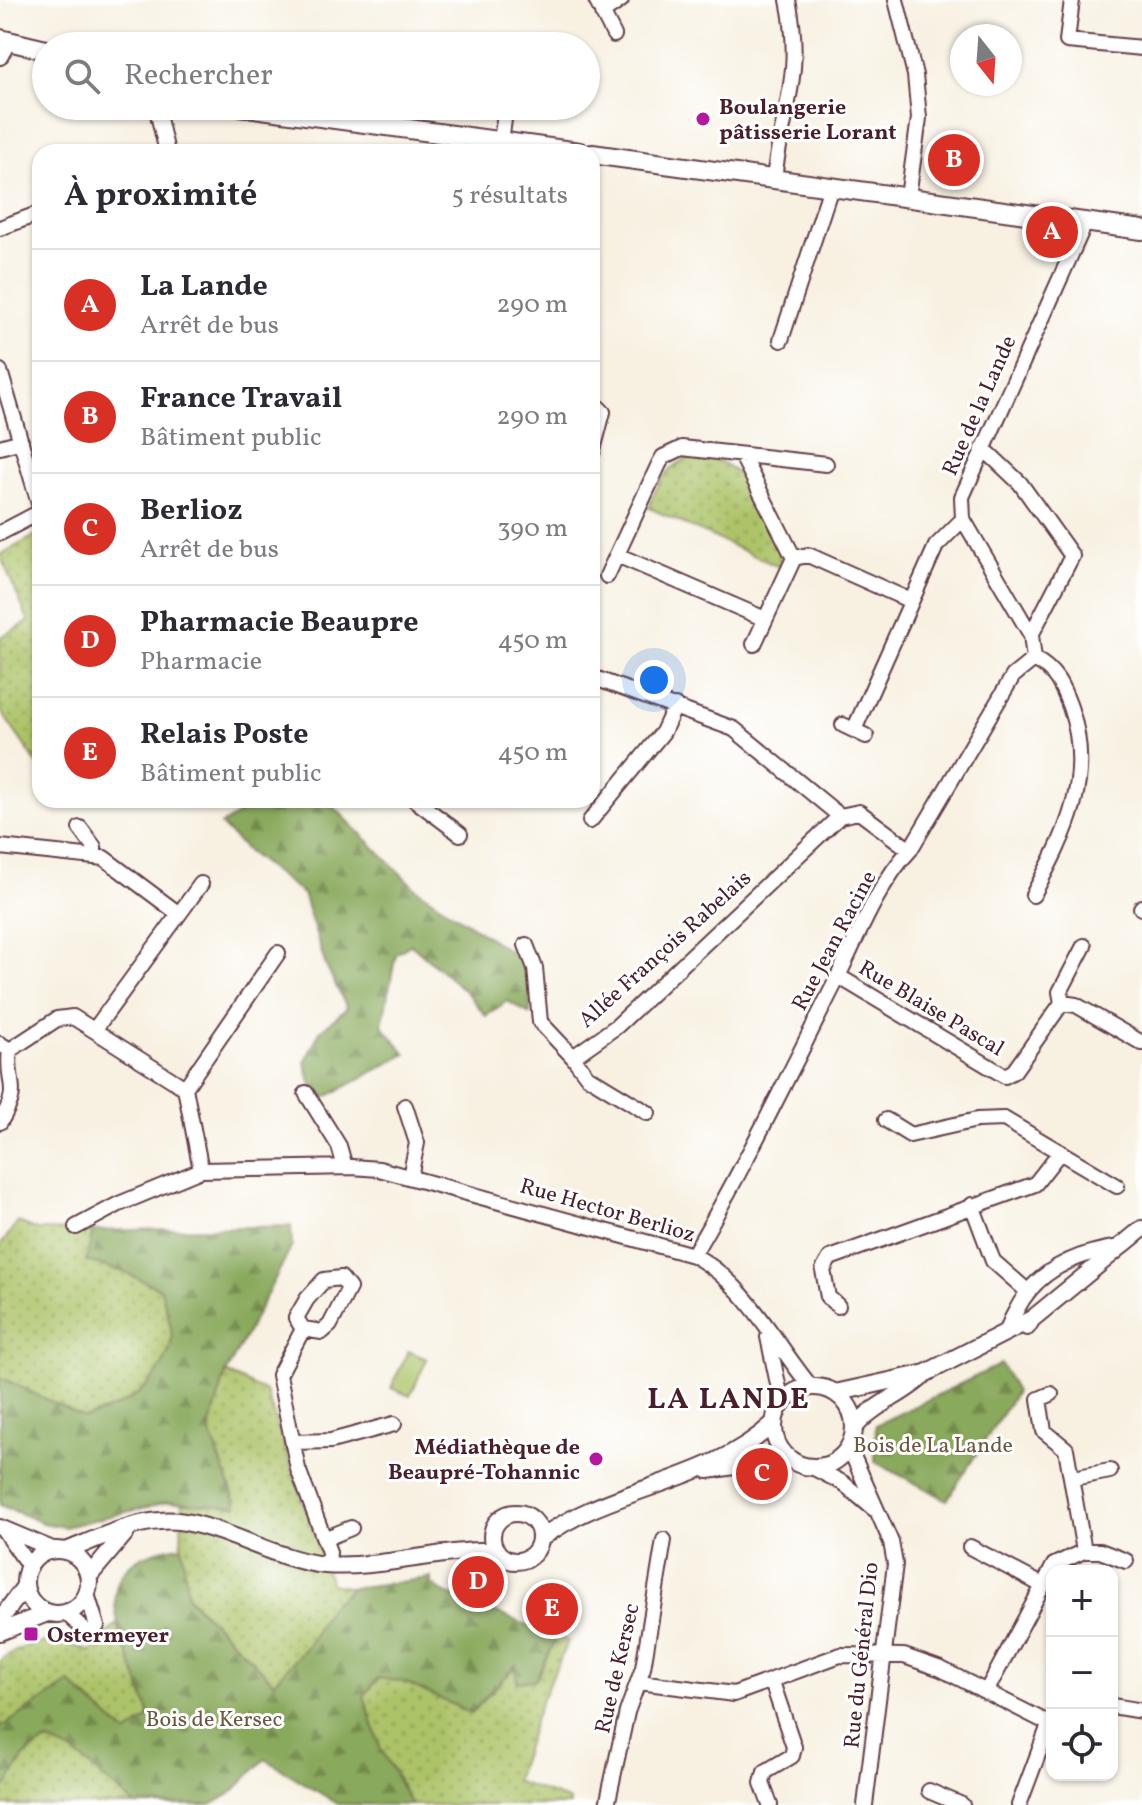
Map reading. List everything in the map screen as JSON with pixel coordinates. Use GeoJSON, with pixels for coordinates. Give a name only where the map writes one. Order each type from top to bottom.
{"type":"FeatureCollection","features":[{"type":"Feature","properties":{"kind":"main road"},"geometry":{"type":"LineString","coordinates":[[3,46],[32,49]]}},
{"type":"Feature","properties":{"kind":"main road"},"geometry":{"type":"LineString","coordinates":[[318,120],[454,144]]}},
{"type":"Feature","properties":{"kind":"main road"},"geometry":{"type":"LineString","coordinates":[[600,155],[1142,230]]}},
{"type":"Feature","properties":{"kind":"street"},"geometry":{"type":"LineString","coordinates":[[614,35],[599,6],[621,0]]}},
{"type":"Feature","properties":{"kind":"street"},"geometry":{"type":"LineString","coordinates":[[774,179],[778,143],[795,77],[794,32],[788,0]]}},
{"type":"Feature","properties":{"kind":"street"},"geometry":{"type":"LineString","coordinates":[[896,0],[915,75],[919,118],[908,197]]}},
{"type":"Feature","properties":{"kind":"street"},"geometry":{"type":"LineString","coordinates":[[1072,0],[1067,41],[1142,48]]}},
{"type":"Feature","properties":{"kind":"street"},"geometry":{"type":"LineString","coordinates":[[159,120],[165,144]]}},
{"type":"Feature","properties":{"kind":"street"},"geometry":{"type":"LineString","coordinates":[[506,120],[506,144]]}},
{"type":"Feature","properties":{"kind":"street"},"geometry":{"type":"LineString","coordinates":[[781,340],[831,187]]}},
{"type":"Feature","properties":{"kind":"street"},"geometry":{"type":"LineString","coordinates":[[0,228],[32,216]]}},
{"type":"Feature","properties":{"kind":"street","name":"Rue de la Lande"},"geometry":{"type":"LineString","coordinates":[[963,519],[962,497],[1085,223]]}},
{"type":"Feature","properties":{"kind":"street"},"geometry":{"type":"LineString","coordinates":[[0,371],[32,481]]}},
{"type":"Feature","properties":{"kind":"street"},"geometry":{"type":"LineString","coordinates":[[0,447],[21,441]]}},
{"type":"Feature","properties":{"kind":"street"},"geometry":{"type":"LineString","coordinates":[[607,576],[663,457],[682,448],[826,464]]}},
{"type":"Feature","properties":{"kind":"street"},"geometry":{"type":"LineString","coordinates":[[983,448],[1020,483],[1072,556],[1031,635]]}},
{"type":"Feature","properties":{"kind":"street"},"geometry":{"type":"LineString","coordinates":[[742,456],[794,558]]}},
{"type":"Feature","properties":{"kind":"street"},"geometry":{"type":"LineString","coordinates":[[0,533],[32,515]]}},
{"type":"Feature","properties":{"kind":"street"},"geometry":{"type":"LineString","coordinates":[[854,731],[936,546],[963,519],[1031,635],[1034,659],[1049,668],[1062,685],[1074,719],[1080,758],[1078,793],[1071,822],[1033,895]]}},
{"type":"Feature","properties":{"kind":"street"},"geometry":{"type":"LineString","coordinates":[[617,555],[765,619]]}},
{"type":"Feature","properties":{"kind":"street"},"geometry":{"type":"LineString","coordinates":[[794,558],[808,555],[911,601]]}},
{"type":"Feature","properties":{"kind":"street"},"geometry":{"type":"LineString","coordinates":[[754,644],[794,558]]}},
{"type":"Feature","properties":{"kind":"street","name":"Rue Jean Racine"},"geometry":{"type":"LineString","coordinates":[[693,1255],[771,1114],[897,863],[910,850],[1013,676],[1034,659]]}},
{"type":"Feature","properties":{"kind":"street"},"geometry":{"type":"LineString","coordinates":[[600,680],[734,729],[840,816],[859,812],[910,850]]}},
{"type":"Feature","properties":{"kind":"street"},"geometry":{"type":"LineString","coordinates":[[590,821],[663,732],[675,706]]}},
{"type":"Feature","properties":{"kind":"street"},"geometry":{"type":"LineString","coordinates":[[426,808],[460,834]]}},
{"type":"Feature","properties":{"kind":"street","name":"Allée François Rabelais"},"geometry":{"type":"LineString","coordinates":[[526,945],[535,968],[540,1022],[573,1057],[617,1026],[840,816]]}},
{"type":"Feature","properties":{"kind":"street"},"geometry":{"type":"LineString","coordinates":[[80,828],[94,847],[94,857]]}},
{"type":"Feature","properties":{"kind":"street"},"geometry":{"type":"LineString","coordinates":[[0,847],[104,858],[179,914]]}},
{"type":"Feature","properties":{"kind":"street"},"geometry":{"type":"LineString","coordinates":[[95,1029],[201,884]]}},
{"type":"Feature","properties":{"kind":"street","name":"Rue Blaise Pascal"},"geometry":{"type":"LineString","coordinates":[[838,976],[1005,1076],[1014,1071],[1062,1003],[1060,992],[1084,946]]}},
{"type":"Feature","properties":{"kind":"street"},"geometry":{"type":"LineString","coordinates":[[201,1170],[185,1088],[278,953]]}},
{"type":"Feature","properties":{"kind":"street"},"geometry":{"type":"LineString","coordinates":[[1062,1003],[1076,1005],[1142,1043]]}},
{"type":"Feature","properties":{"kind":"street"},"geometry":{"type":"LineString","coordinates":[[0,1122],[15,1094],[5,1047],[57,1019],[73,1017],[185,1088]]}},
{"type":"Feature","properties":{"kind":"street"},"geometry":{"type":"LineString","coordinates":[[573,1057],[587,1076],[648,1113]]}},
{"type":"Feature","properties":{"kind":"street"},"geometry":{"type":"LineString","coordinates":[[306,1093],[339,1146],[345,1167]]}},
{"type":"Feature","properties":{"kind":"street"},"geometry":{"type":"LineString","coordinates":[[405,1106],[417,1143],[410,1177]]}},
{"type":"Feature","properties":{"kind":"street"},"geometry":{"type":"LineString","coordinates":[[886,1120],[910,1135],[977,1120],[1001,1119],[1117,1186]]}},
{"type":"Feature","properties":{"kind":"street"},"geometry":{"type":"LineString","coordinates":[[838,1306],[828,1297],[823,1270],[830,1258],[1039,1181],[1060,1152]]}},
{"type":"Feature","properties":{"kind":"street","name":"Rue Hector Berlioz"},"geometry":{"type":"LineString","coordinates":[[76,1227],[119,1204],[201,1170],[379,1169],[693,1255],[727,1278],[757,1311],[766,1329],[811,1387]]}},
{"type":"Feature","properties":{"kind":"street"},"geometry":{"type":"LineString","coordinates":[[972,1205],[993,1261],[1026,1290]]}},
{"type":"Feature","properties":{"kind":"street"},"geometry":{"type":"LineString","coordinates":[[492,1533],[497,1551],[505,1558],[522,1560],[535,1551],[540,1539],[562,1522],[702,1470],[740,1449],[774,1423],[782,1403],[800,1389],[811,1387],[835,1393],[926,1373],[976,1351],[1032,1319],[1142,1229]]}},
{"type":"Feature","properties":{"kind":"street"},"geometry":{"type":"LineString","coordinates":[[1008,1332],[1026,1290],[1059,1265],[1120,1247]]}},
{"type":"Feature","properties":{"kind":"street"},"geometry":{"type":"LineString","coordinates":[[976,1351],[1004,1343],[1026,1328],[1032,1319]]}},
{"type":"Feature","properties":{"kind":"street"},"geometry":{"type":"LineString","coordinates":[[303,1329],[279,1375],[298,1469],[324,1539],[328,1565]]}},
{"type":"Feature","properties":{"kind":"street","name":"Rue Hector Berlioz"},"geometry":{"type":"LineString","coordinates":[[766,1329],[782,1403]]}},
{"type":"Feature","properties":{"kind":"street"},"geometry":{"type":"LineString","coordinates":[[702,1470],[787,1458],[814,1468],[835,1462],[849,1447],[855,1427],[872,1409],[915,1384],[926,1373]]}},
{"type":"Feature","properties":{"kind":"street"},"geometry":{"type":"LineString","coordinates":[[835,1393],[849,1408],[855,1427]]}},
{"type":"Feature","properties":{"kind":"street"},"geometry":{"type":"LineString","coordinates":[[1051,1394],[1039,1399],[1044,1431],[1064,1445],[1073,1478],[1084,1551]]}},
{"type":"Feature","properties":{"kind":"street"},"geometry":{"type":"LineString","coordinates":[[774,1423],[779,1448],[787,1458]]}},
{"type":"Feature","properties":{"kind":"street"},"geometry":{"type":"LineString","coordinates":[[293,1442],[331,1441],[394,1424]]}},
{"type":"Feature","properties":{"kind":"street","name":"Rue du Général Dio"},"geometry":{"type":"LineString","coordinates":[[849,1447],[891,1542],[895,1564],[886,1656],[865,1805]]}},
{"type":"Feature","properties":{"kind":"street","name":"Rue du Général Dio"},"geometry":{"type":"LineString","coordinates":[[814,1468],[843,1483],[878,1512]]}},
{"type":"Feature","properties":{"kind":"street"},"geometry":{"type":"LineString","coordinates":[[1073,1478],[1110,1471]]}},
{"type":"Feature","properties":{"kind":"street"},"geometry":{"type":"LineString","coordinates":[[458,1550],[492,1533],[498,1520],[512,1513],[562,1522]]}},
{"type":"Feature","properties":{"kind":"street"},"geometry":{"type":"LineString","coordinates":[[533,1519],[540,1539]]}},
{"type":"Feature","properties":{"kind":"street"},"geometry":{"type":"LineString","coordinates":[[0,1620],[25,1586],[29,1566],[36,1558],[148,1523],[176,1521],[281,1556],[328,1565],[458,1550],[497,1551]]}},
{"type":"Feature","properties":{"kind":"street"},"geometry":{"type":"LineString","coordinates":[[0,1632],[47,1613],[66,1613],[93,1630],[88,1585],[81,1561],[2,1528]]}},
{"type":"Feature","properties":{"kind":"street"},"geometry":{"type":"LineString","coordinates":[[2,1528],[29,1566]]}},
{"type":"Feature","properties":{"kind":"street"},"geometry":{"type":"LineString","coordinates":[[324,1539],[351,1528]]}},
{"type":"Feature","properties":{"kind":"street"},"geometry":{"type":"LineString","coordinates":[[66,1613],[128,1530]]}},
{"type":"Feature","properties":{"kind":"street","name":"Rue de Kersec"},"geometry":{"type":"LineString","coordinates":[[607,1805],[627,1712],[639,1682],[664,1540]]}},
{"type":"Feature","properties":{"kind":"street"},"geometry":{"type":"LineString","coordinates":[[970,1547],[1042,1585]]}},
{"type":"Feature","properties":{"kind":"street"},"geometry":{"type":"LineString","coordinates":[[986,1692],[1042,1585],[1058,1562],[1084,1551],[1100,1551],[1126,1561]]}},
{"type":"Feature","properties":{"kind":"street"},"geometry":{"type":"LineString","coordinates":[[25,1586],[32,1603],[47,1613]]}},
{"type":"Feature","properties":{"kind":"street"},"geometry":{"type":"LineString","coordinates":[[639,1682],[727,1694],[772,1682],[840,1655],[886,1656],[922,1660],[1046,1722]]}},
{"type":"Feature","properties":{"kind":"street"},"geometry":{"type":"LineString","coordinates":[[770,1805],[762,1783],[765,1772],[792,1756],[794,1747],[772,1682]]}},
{"type":"Feature","properties":{"kind":"street"},"geometry":{"type":"LineString","coordinates":[[1118,1707],[1142,1711]]}},
{"type":"Feature","properties":{"kind":"street"},"geometry":{"type":"LineString","coordinates":[[1019,1805],[1046,1738]]}},
{"type":"Feature","properties":{"kind":"street"},"geometry":{"type":"LineString","coordinates":[[929,1791],[962,1805]]}},
{"type":"Feature","properties":{"kind":"green space"},"geometry":{"type":"Polygon","coordinates":[[[696,455],[729,467],[752,491],[780,556],[781,568],[649,508],[665,475],[696,455]]]}},
{"type":"Feature","properties":{"kind":"green space"},"geometry":{"type":"Polygon","coordinates":[[[32,537],[32,756],[0,710],[0,637],[29,622],[0,555],[32,537]]]}},
{"type":"Feature","properties":{"kind":"green space"},"geometry":{"type":"Polygon","coordinates":[[[249,808],[335,808],[414,887],[519,958],[531,979],[530,1014],[507,1001],[486,1016],[466,992],[411,944],[396,954],[382,1025],[406,1054],[317,1102],[305,1062],[320,1031],[347,1008],[326,966],[303,894],[248,852],[221,825],[249,808]]]}},
{"type":"Feature","properties":{"kind":"green space"},"geometry":{"type":"Polygon","coordinates":[[[18,1222],[38,1230],[93,1231],[87,1261],[124,1272],[161,1289],[170,1325],[171,1344],[158,1373],[138,1394],[113,1408],[84,1418],[0,1377],[0,1246],[18,1222]]]}},
{"type":"Feature","properties":{"kind":"green space"},"geometry":{"type":"Polygon","coordinates":[[[291,1226],[292,1246],[226,1373],[209,1429],[237,1506],[168,1502],[65,1527],[43,1523],[0,1505],[0,1377],[85,1418],[113,1408],[149,1384],[158,1373],[171,1344],[170,1325],[161,1289],[124,1272],[86,1261],[93,1231],[291,1226]]]}},
{"type":"Feature","properties":{"kind":"green space"},"geometry":{"type":"Polygon","coordinates":[[[408,1351],[427,1359],[410,1396],[391,1388],[408,1351]]]}},
{"type":"Feature","properties":{"kind":"green space","name":"Bois de La Lande"},"geometry":{"type":"Polygon","coordinates":[[[1001,1364],[1016,1392],[947,1500],[875,1462],[876,1425],[1001,1364]]]}},
{"type":"Feature","properties":{"kind":"green space"},"geometry":{"type":"Polygon","coordinates":[[[226,1373],[266,1392],[331,1584],[352,1588],[329,1607],[308,1645],[274,1683],[188,1597],[181,1551],[182,1502],[237,1506],[209,1429],[226,1373]]]}},
{"type":"Feature","properties":{"kind":"green space","name":"Bois de Kersec"},"geometry":{"type":"Polygon","coordinates":[[[182,1546],[188,1598],[274,1682],[308,1645],[329,1607],[352,1588],[431,1578],[431,1584],[443,1592],[557,1637],[535,1680],[517,1682],[515,1666],[471,1713],[404,1682],[378,1678],[364,1696],[380,1747],[411,1805],[338,1804],[265,1759],[231,1794],[210,1805],[135,1805],[75,1753],[47,1741],[24,1756],[7,1786],[0,1790],[0,1728],[70,1683],[127,1734],[150,1717],[122,1637],[116,1611],[116,1589],[125,1569],[146,1555],[182,1546]]]}},
{"type":"Feature","properties":{"kind":"green space"},"geometry":{"type":"Polygon","coordinates":[[[116,1624],[138,1674],[150,1717],[127,1734],[70,1683],[0,1728],[0,1660],[23,1647],[45,1642],[67,1644],[91,1652],[116,1624]]]}},
{"type":"Feature","properties":{"kind":"green space"},"geometry":{"type":"Polygon","coordinates":[[[557,1637],[568,1641],[539,1706],[515,1781],[570,1801],[570,1805],[411,1805],[380,1747],[364,1696],[379,1678],[404,1681],[471,1713],[516,1665],[547,1655],[557,1637]]]}},
{"type":"Feature","properties":{"kind":"green space"},"geometry":{"type":"Polygon","coordinates":[[[46,1741],[75,1753],[135,1805],[0,1805],[0,1790],[7,1785],[24,1756],[46,1741]]]}},
{"type":"Feature","properties":{"kind":"place","name":"Boulangerie pâtisserie Lorant"},"geometry":{"type":"Point","coordinates":[703,119]}},
{"type":"Feature","properties":{"kind":"place","name":"France Travail"},"geometry":{"type":"Point","coordinates":[954,160]}},
{"type":"Feature","properties":{"kind":"place","name":"La Lande"},"geometry":{"type":"Point","coordinates":[1052,232]}},
{"type":"Feature","properties":{"kind":"place","name":"Médiathèque de Beaupré-Tohannic"},"geometry":{"type":"Point","coordinates":[596,1459]}},
{"type":"Feature","properties":{"kind":"place","name":"Berlioz"},"geometry":{"type":"Point","coordinates":[762,1474]}},
{"type":"Feature","properties":{"kind":"place","name":"Pharmacie Beaupre"},"geometry":{"type":"Point","coordinates":[478,1582]}},
{"type":"Feature","properties":{"kind":"place","name":"Relais Poste"},"geometry":{"type":"Point","coordinates":[552,1609]}},
{"type":"Feature","properties":{"kind":"place","name":"Ostermeyer"},"geometry":{"type":"Point","coordinates":[31,1634]}},
{"type":"Feature","properties":{"kind":"district","name":"LA LANDE"},"geometry":{"type":"Point","coordinates":[729,1398]}}]}
